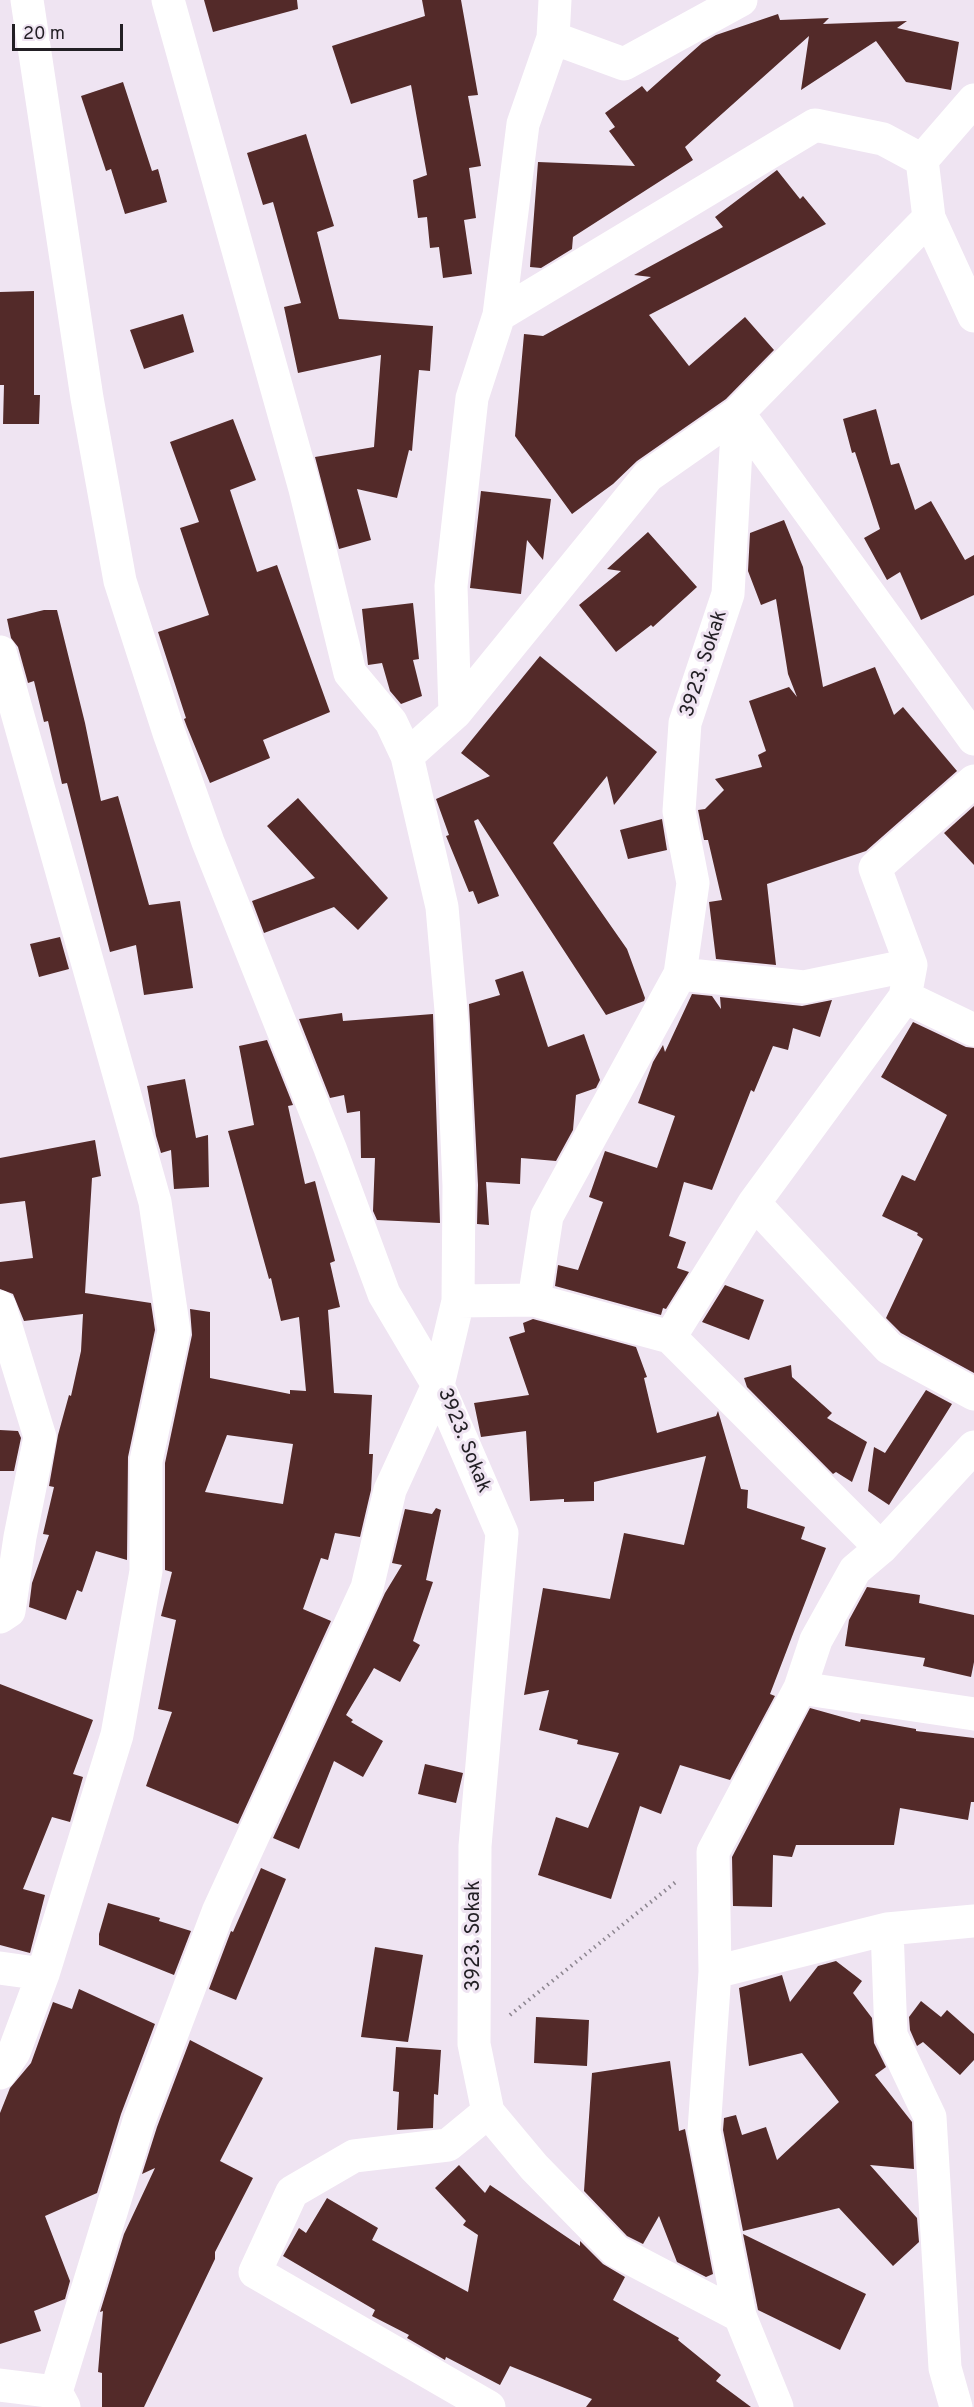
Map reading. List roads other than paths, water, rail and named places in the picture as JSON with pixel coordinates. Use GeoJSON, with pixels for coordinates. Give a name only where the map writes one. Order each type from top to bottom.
{"type":"FeatureCollection","features":[{"type":"Feature","properties":{"kind":"street"},"geometry":{"type":"LineString","coordinates":[[0,2385],[60,2400],[139,2121],[218,1912],[367,1588],[390,1490],[438,1385],[384,1294],[330,1148],[208,842],[169,733],[120,581],[87,398],[27,0]]}},
{"type":"Feature","properties":{"kind":"street","name":"3923. Sokak"},"geometry":{"type":"LineString","coordinates":[[168,0],[305,489],[350,673],[391,722],[407,756],[442,907],[452,1022],[458,1174],[458,1301],[438,1385],[502,1533],[475,1846],[474,2044],[488,2112],[534,2167],[616,2251],[740,2316]]}},
{"type":"Feature","properties":{"kind":"street"},"geometry":{"type":"LineString","coordinates":[[455,713],[451,586],[472,398],[499,315],[523,124],[553,38],[555,0]]}},
{"type":"Feature","properties":{"kind":"street"},"geometry":{"type":"LineString","coordinates":[[553,38],[624,64],[741,0]]}},
{"type":"Feature","properties":{"kind":"street"},"geometry":{"type":"LineString","coordinates":[[974,100],[922,160],[929,218],[974,316]]}},
{"type":"Feature","properties":{"kind":"street"},"geometry":{"type":"LineString","coordinates":[[499,315],[815,125],[883,139],[922,160]]}},
{"type":"Feature","properties":{"kind":"street"},"geometry":{"type":"LineString","coordinates":[[407,756],[455,713],[648,476],[738,413],[929,218]]}},
{"type":"Feature","properties":{"kind":"street"},"geometry":{"type":"LineString","coordinates":[[738,413],[974,739]]}},
{"type":"Feature","properties":{"kind":"street","name":"3923. Sokak"},"geometry":{"type":"LineString","coordinates":[[534,1300],[547,1216],[680,974],[693,883],[679,810],[686,723],[728,594],[738,413]]}},
{"type":"Feature","properties":{"kind":"street"},"geometry":{"type":"LineString","coordinates":[[0,652],[154,1202],[174,1331],[146,1461],[146,1571],[117,1735],[43,1974],[14,2052],[0,2073]]}},
{"type":"Feature","properties":{"kind":"street"},"geometry":{"type":"LineString","coordinates":[[670,1337],[754,1203],[904,997],[911,965],[875,868],[974,782]]}},
{"type":"Feature","properties":{"kind":"street"},"geometry":{"type":"LineString","coordinates":[[680,974],[804,987],[911,965]]}},
{"type":"Feature","properties":{"kind":"street"},"geometry":{"type":"LineString","coordinates":[[904,997],[974,1030]]}},
{"type":"Feature","properties":{"kind":"street"},"geometry":{"type":"LineString","coordinates":[[754,1203],[889,1348],[974,1394]]}},
{"type":"Feature","properties":{"kind":"street"},"geometry":{"type":"LineString","coordinates":[[458,1301],[534,1300],[670,1337],[881,1548]]}},
{"type":"Feature","properties":{"kind":"street"},"geometry":{"type":"LineString","coordinates":[[0,1307],[40,1437],[20,1537],[9,1611],[0,1617]]}},
{"type":"Feature","properties":{"kind":"street"},"geometry":{"type":"LineString","coordinates":[[777,2407],[740,2316],[704,2131],[715,1972],[713,1852],[800,1688],[816,1640],[855,1570],[881,1548],[974,1448]]}},
{"type":"Feature","properties":{"kind":"street"},"geometry":{"type":"LineString","coordinates":[[800,1688],[974,1713]]}},
{"type":"Feature","properties":{"kind":"street"},"geometry":{"type":"LineString","coordinates":[[715,1972],[887,1929],[974,1921]]}},
{"type":"Feature","properties":{"kind":"street"},"geometry":{"type":"LineString","coordinates":[[887,1929],[891,2035],[930,2117],[945,2368],[956,2407]]}},
{"type":"Feature","properties":{"kind":"street"},"geometry":{"type":"LineString","coordinates":[[0,1968],[43,1974]]}},
{"type":"Feature","properties":{"kind":"street"},"geometry":{"type":"LineString","coordinates":[[488,2112],[448,2145],[354,2156],[292,2192],[255,2272],[489,2407]]}}]}
